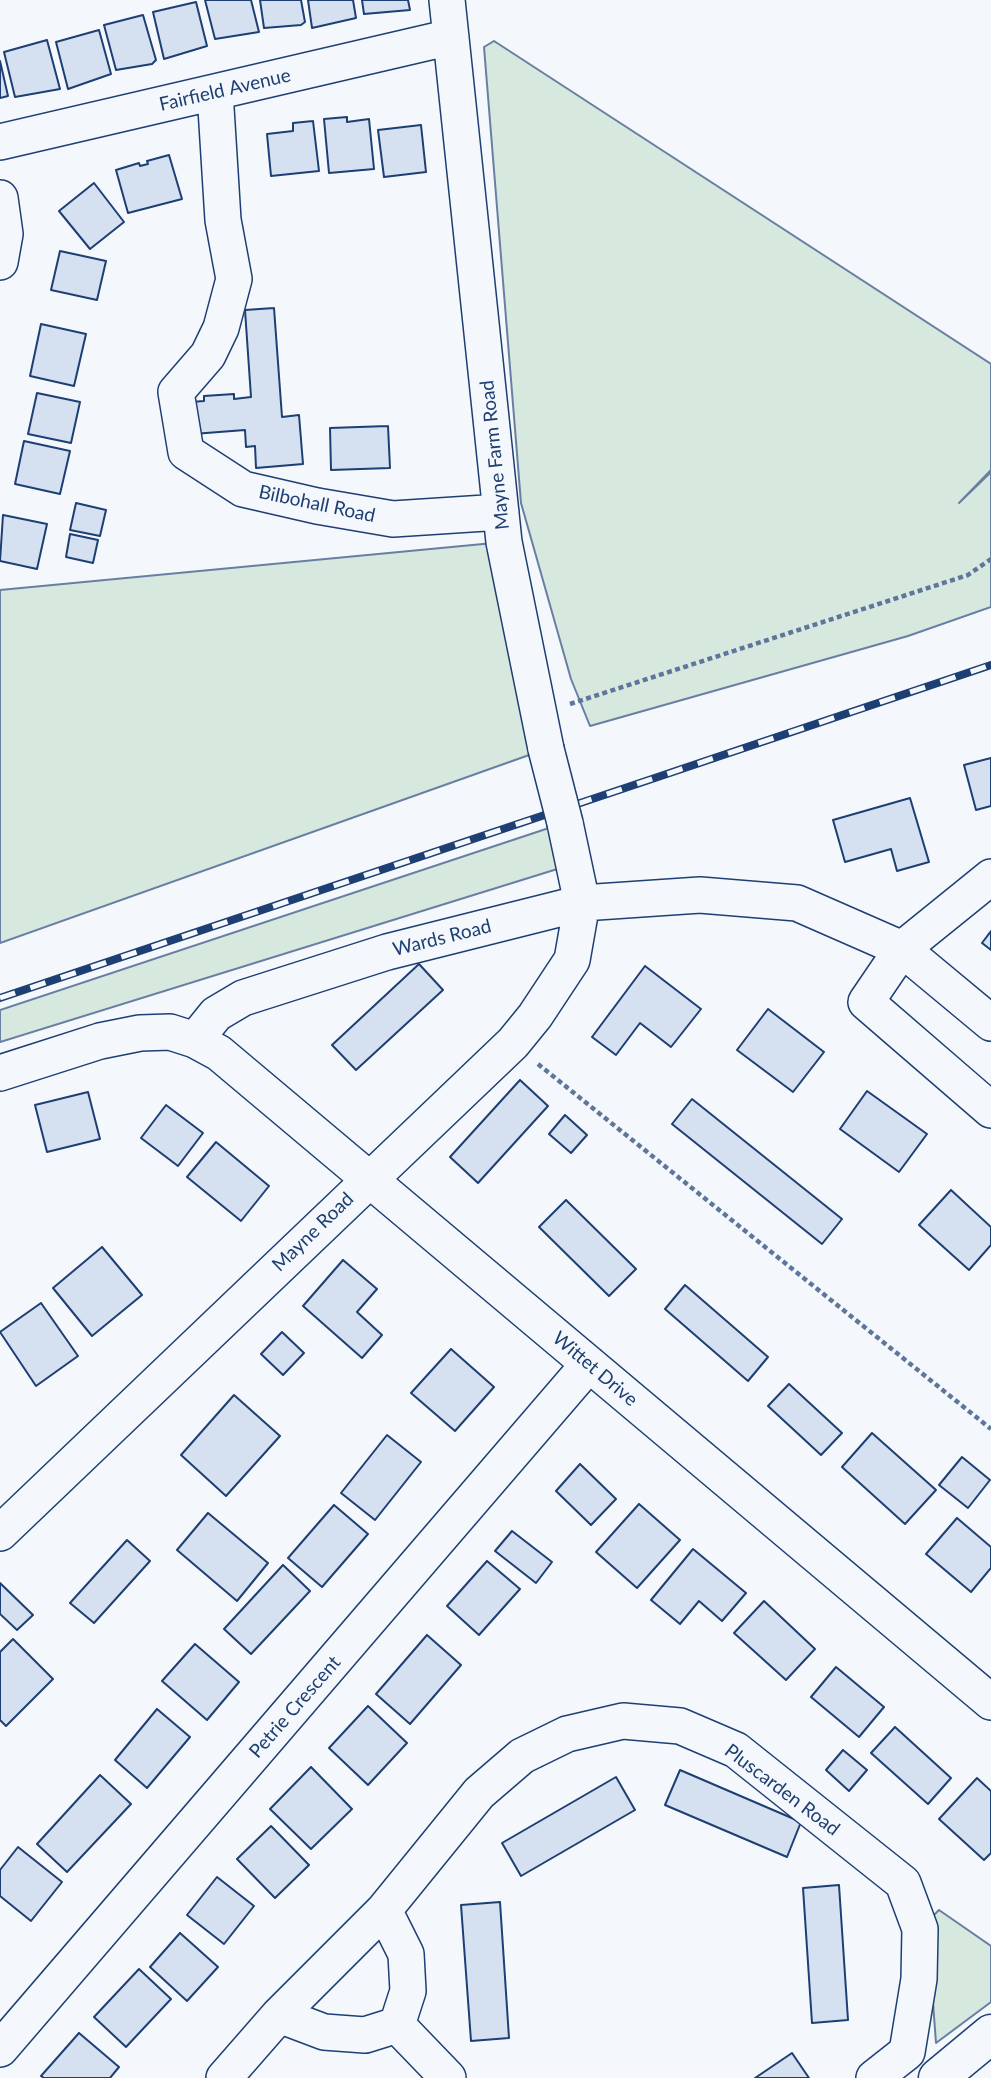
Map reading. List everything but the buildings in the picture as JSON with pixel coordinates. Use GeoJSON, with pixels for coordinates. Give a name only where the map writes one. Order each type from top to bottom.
{"type":"FeatureCollection","features":[{"type":"Feature","properties":{"kind":"main road"},"geometry":{"type":"LineString","coordinates":[[938,2078],[991,2034]]}},
{"type":"Feature","properties":{"kind":"street","name":"Mayne Farm Road"},"geometry":{"type":"LineString","coordinates":[[447,0],[504,542],[546,748],[582,903]]}},
{"type":"Feature","properties":{"kind":"street","name":"Fairfield Avenue"},"geometry":{"type":"LineString","coordinates":[[0,142],[451,37]]}},
{"type":"Feature","properties":{"kind":"street","name":"Bilbohall Road"},"geometry":{"type":"LineString","coordinates":[[215,92],[223,220],[234,279],[221,328],[208,355],[176,392],[186,452],[243,489],[317,506],[393,519],[501,512]]}},
{"type":"Feature","properties":{"kind":"street"},"geometry":{"type":"LineString","coordinates":[[0,198],[5,234],[0,262]]}},
{"type":"Feature","properties":{"kind":"street"},"geometry":{"type":"LineString","coordinates":[[991,877],[902,949],[866,1002],[991,1110]]}},
{"type":"Feature","properties":{"kind":"street","name":"Wards Road"},"geometry":{"type":"LineString","coordinates":[[195,1040],[216,1014],[243,998],[387,952],[582,903],[700,895],[797,902],[902,949],[991,1023]]}},
{"type":"Feature","properties":{"kind":"street","name":"Mayne Road"},"geometry":{"type":"LineString","coordinates":[[0,1533],[513,1043],[572,960],[582,903]]}},
{"type":"Feature","properties":{"kind":"street"},"geometry":{"type":"LineString","coordinates":[[0,1073],[100,1041],[139,1032],[170,1032],[195,1040]]}},
{"type":"Feature","properties":{"kind":"street","name":"Wittet Drive"},"geometry":{"type":"LineString","coordinates":[[195,1040],[219,1053],[370,1178],[991,1702]]}},
{"type":"Feature","properties":{"kind":"street","name":"Petrie Crescent"},"geometry":{"type":"LineString","coordinates":[[0,2049],[589,1364]]}},
{"type":"Feature","properties":{"kind":"street","name":"Pluscarden Road"},"geometry":{"type":"LineString","coordinates":[[224,2078],[279,2015],[384,1910],[479,1793],[522,1756],[567,1734],[623,1721],[680,1726],[736,1750],[903,1883],[920,1929],[919,1979],[907,2052],[874,2078]]}},
{"type":"Feature","properties":{"kind":"street"},"geometry":{"type":"LineString","coordinates":[[384,1910],[405,1954],[408,1991],[397,2025]]}},
{"type":"Feature","properties":{"kind":"street"},"geometry":{"type":"LineString","coordinates":[[279,2015],[324,2032],[365,2035],[397,2025]]}},
{"type":"Feature","properties":{"kind":"street"},"geometry":{"type":"LineString","coordinates":[[397,2025],[448,2078]]}},
{"type":"Feature","properties":{"kind":"path"},"geometry":{"type":"LineString","coordinates":[[539,714],[968,575],[991,559]]}},
{"type":"Feature","properties":{"kind":"path"},"geometry":{"type":"LineString","coordinates":[[513,1043],[991,1429]]}},
{"type":"Feature","properties":{"kind":"shaded area"},"geometry":{"type":"Polygon","coordinates":[[[494,41],[991,364],[991,470],[959,503],[991,472],[991,607],[908,636],[590,726],[571,679],[521,503],[484,47],[494,41]]]}},
{"type":"Feature","properties":{"kind":"shaded area"},"geometry":{"type":"Polygon","coordinates":[[[504,542],[546,749],[0,943],[0,590],[504,542]]]}},
{"type":"Feature","properties":{"kind":"shaded area"},"geometry":{"type":"Polygon","coordinates":[[[558,825],[567,866],[0,1042],[0,1010],[558,825]]]}},
{"type":"Feature","properties":{"kind":"shaded area"},"geometry":{"type":"Polygon","coordinates":[[[939,1910],[991,1946],[991,2002],[936,2043],[927,1922],[939,1910]]]}},
{"type":"Feature","properties":{"kind":"railway"},"geometry":{"type":"LineString","coordinates":[[0,998],[991,665]]}}]}
